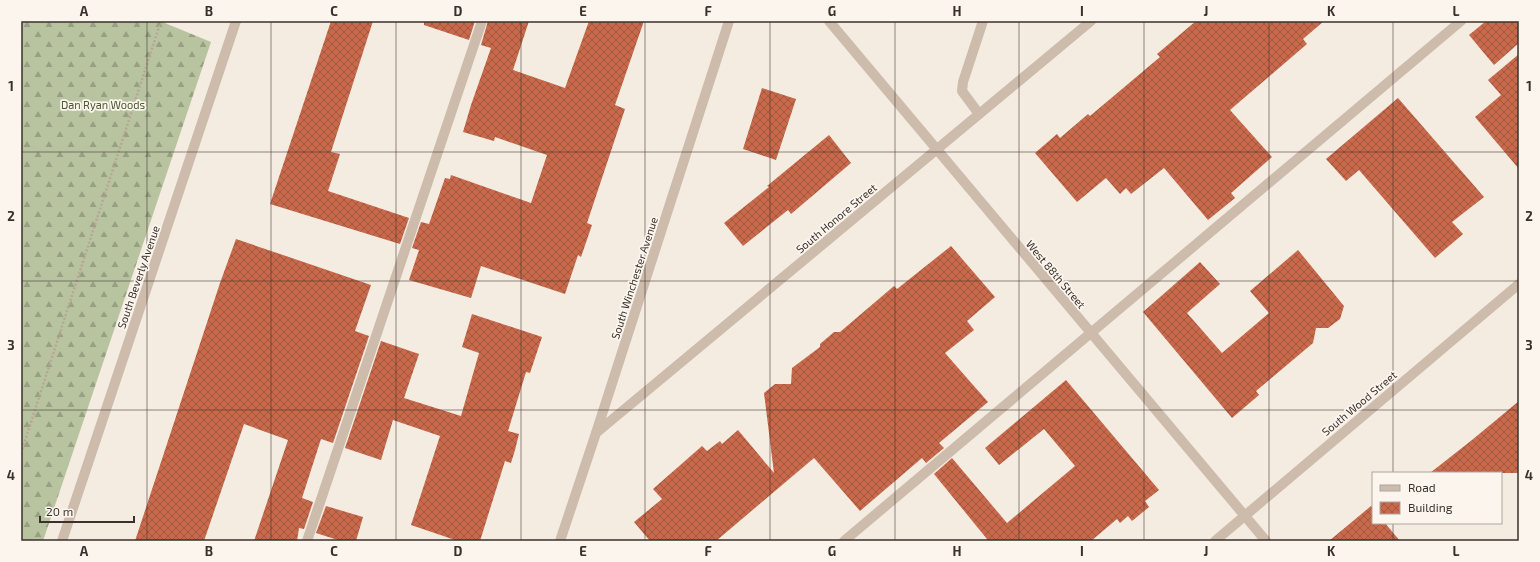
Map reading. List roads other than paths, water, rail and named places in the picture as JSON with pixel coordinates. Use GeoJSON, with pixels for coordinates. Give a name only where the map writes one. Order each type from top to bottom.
{"type":"FeatureCollection","features":[{"type":"Feature","properties":{"kind":"street","name":"South Beverly Avenue"},"geometry":{"type":"LineString","coordinates":[[62,541],[236,21]]}},
{"type":"Feature","properties":{"kind":"street"},"geometry":{"type":"LineString","coordinates":[[307,541],[482,21]]}},
{"type":"Feature","properties":{"kind":"street","name":"South Winchester Avenue"},"geometry":{"type":"LineString","coordinates":[[560,541],[729,21]]}},
{"type":"Feature","properties":{"kind":"street","name":"West 88th Street"},"geometry":{"type":"LineString","coordinates":[[829,21],[1266,541]]}},
{"type":"Feature","properties":{"kind":"street"},"geometry":{"type":"LineString","coordinates":[[979,114],[962,91],[963,82],[983,21]]}},
{"type":"Feature","properties":{"kind":"street","name":"South Honore Street"},"geometry":{"type":"LineString","coordinates":[[596,433],[1091,21]]}},
{"type":"Feature","properties":{"kind":"street"},"geometry":{"type":"LineString","coordinates":[[844,541],[1461,21]]}},
{"type":"Feature","properties":{"kind":"street","name":"South Wood Street"},"geometry":{"type":"LineString","coordinates":[[1215,541],[1519,284]]}},
{"type":"Feature","properties":{"kind":"park label","name":"Dan Ryan Woods"},"geometry":{"type":"Point","coordinates":[103,104]}}]}
